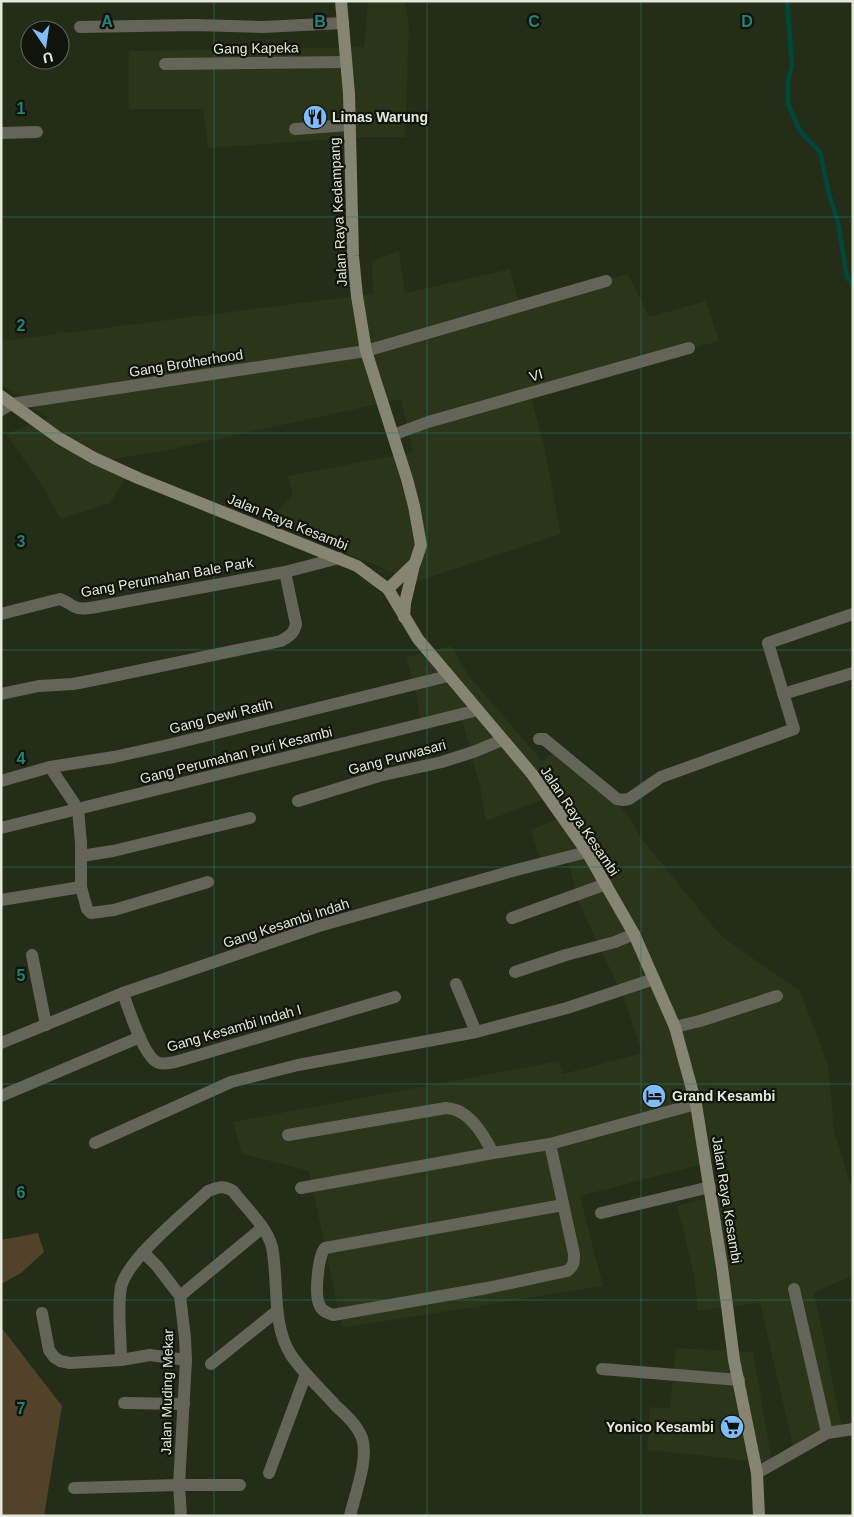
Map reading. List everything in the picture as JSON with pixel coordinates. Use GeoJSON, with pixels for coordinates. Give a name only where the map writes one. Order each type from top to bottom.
{"type":"FeatureCollection","features":[{"type":"Feature","properties":{"kind":"street","name":"Jalan Raya Kedampang"},"geometry":{"type":"LineString","coordinates":[[341,1],[349,124],[353,256],[366,351],[414,506],[420,537],[420,550],[405,603],[404,618]]}},
{"type":"Feature","properties":{"kind":"street"},"geometry":{"type":"LineString","coordinates":[[80,27],[272,26],[343,23]]}},
{"type":"Feature","properties":{"kind":"street","name":"Gang Kapeka"},"geometry":{"type":"LineString","coordinates":[[166,64],[346,62]]}},
{"type":"Feature","properties":{"kind":"street"},"geometry":{"type":"LineString","coordinates":[[295,129],[349,124]]}},
{"type":"Feature","properties":{"kind":"street"},"geometry":{"type":"LineString","coordinates":[[1,133],[37,132]]}},
{"type":"Feature","properties":{"kind":"street","name":"Gang Brotherhood"},"geometry":{"type":"LineString","coordinates":[[5,404],[366,351],[606,282]]}},
{"type":"Feature","properties":{"kind":"street","name":"VI"},"geometry":{"type":"LineString","coordinates":[[393,435],[428,422],[689,348]]}},
{"type":"Feature","properties":{"kind":"street","name":"Jalan Raya Kesambi"},"geometry":{"type":"LineString","coordinates":[[5,404],[102,462],[339,558],[357,566],[388,589],[418,639],[532,774],[587,852],[634,934],[675,1027],[696,1104],[710,1187],[734,1360],[757,1474],[758,1516]]}},
{"type":"Feature","properties":{"kind":"street","name":"Gang Perumahan Bale Park"},"geometry":{"type":"LineString","coordinates":[[1,614],[60,599],[75,607],[96,607],[284,572],[339,558]]}},
{"type":"Feature","properties":{"kind":"street"},"geometry":{"type":"LineString","coordinates":[[388,589],[415,563]]}},
{"type":"Feature","properties":{"kind":"street"},"geometry":{"type":"LineString","coordinates":[[1,694],[39,686],[89,681],[281,641],[291,636],[296,624],[284,572]]}},
{"type":"Feature","properties":{"kind":"street"},"geometry":{"type":"LineString","coordinates":[[539,739],[544,739],[617,799],[629,799],[661,777],[794,728],[768,643],[853,614]]}},
{"type":"Feature","properties":{"kind":"street"},"geometry":{"type":"LineString","coordinates":[[783,694],[853,673]]}},
{"type":"Feature","properties":{"kind":"street","name":"Gang Dewi Ratih"},"geometry":{"type":"LineString","coordinates":[[1,781],[50,767],[114,757],[168,745],[448,676]]}},
{"type":"Feature","properties":{"kind":"street","name":"Gang Perumahan Puri Kesambi"},"geometry":{"type":"LineString","coordinates":[[1,828],[478,710]]}},
{"type":"Feature","properties":{"kind":"street","name":"Gang Purwasari"},"geometry":{"type":"LineString","coordinates":[[298,800],[379,776],[442,762],[502,740]]}},
{"type":"Feature","properties":{"kind":"street"},"geometry":{"type":"LineString","coordinates":[[50,767],[78,809],[81,887],[87,909],[91,913],[135,905],[208,882]]}},
{"type":"Feature","properties":{"kind":"street"},"geometry":{"type":"LineString","coordinates":[[81,856],[113,851],[250,818]]}},
{"type":"Feature","properties":{"kind":"street","name":"Gang Kesambi Indah"},"geometry":{"type":"LineString","coordinates":[[1,1043],[123,992],[320,926],[516,870],[587,852]]}},
{"type":"Feature","properties":{"kind":"street"},"geometry":{"type":"LineString","coordinates":[[512,918],[606,884]]}},
{"type":"Feature","properties":{"kind":"street"},"geometry":{"type":"LineString","coordinates":[[1,900],[81,887]]}},
{"type":"Feature","properties":{"kind":"street"},"geometry":{"type":"LineString","coordinates":[[515,972],[566,955],[615,942],[634,934]]}},
{"type":"Feature","properties":{"kind":"street"},"geometry":{"type":"LineString","coordinates":[[32,955],[46,1025]]}},
{"type":"Feature","properties":{"kind":"street"},"geometry":{"type":"LineString","coordinates":[[94,1143],[230,1082],[290,1066],[476,1032],[567,1008],[654,979]]}},
{"type":"Feature","properties":{"kind":"street"},"geometry":{"type":"LineString","coordinates":[[456,984],[476,1032]]}},
{"type":"Feature","properties":{"kind":"street","name":"Gang Kesambi Indah I"},"geometry":{"type":"LineString","coordinates":[[123,992],[140,1037],[150,1056],[156,1062],[168,1063],[395,997]]}},
{"type":"Feature","properties":{"kind":"street"},"geometry":{"type":"LineString","coordinates":[[675,1027],[700,1021],[777,996]]}},
{"type":"Feature","properties":{"kind":"street"},"geometry":{"type":"LineString","coordinates":[[1,1096],[140,1037]]}},
{"type":"Feature","properties":{"kind":"street"},"geometry":{"type":"LineString","coordinates":[[301,1188],[550,1144],[696,1104]]}},
{"type":"Feature","properties":{"kind":"street"},"geometry":{"type":"LineString","coordinates":[[288,1135],[454,1108],[461,1111],[474,1123],[485,1137],[493,1153]]}},
{"type":"Feature","properties":{"kind":"street"},"geometry":{"type":"LineString","coordinates":[[550,1144],[563,1205],[574,1263],[567,1272],[333,1315],[325,1312],[320,1307],[317,1297],[320,1258],[325,1248],[563,1205]]}},
{"type":"Feature","properties":{"kind":"street"},"geometry":{"type":"LineString","coordinates":[[122,1360],[120,1304],[122,1287],[126,1276],[144,1252],[208,1192],[222,1186],[228,1188],[262,1228],[271,1246],[277,1311],[290,1353],[306,1374],[352,1422],[362,1439],[365,1453],[350,1516]]}},
{"type":"Feature","properties":{"kind":"street"},"geometry":{"type":"LineString","coordinates":[[601,1213],[710,1187]]}},
{"type":"Feature","properties":{"kind":"street"},"geometry":{"type":"LineString","coordinates":[[144,1252],[180,1296],[262,1228]]}},
{"type":"Feature","properties":{"kind":"street"},"geometry":{"type":"LineString","coordinates":[[794,1289],[827,1433]]}},
{"type":"Feature","properties":{"kind":"street","name":"Jalan Muding Mekar"},"geometry":{"type":"LineString","coordinates":[[180,1296],[186,1360],[179,1485],[181,1516]]}},
{"type":"Feature","properties":{"kind":"street"},"geometry":{"type":"LineString","coordinates":[[210,1364],[277,1311]]}},
{"type":"Feature","properties":{"kind":"street"},"geometry":{"type":"LineString","coordinates":[[42,1313],[49,1350],[60,1361],[70,1363],[122,1360],[150,1355],[186,1360]]}},
{"type":"Feature","properties":{"kind":"street"},"geometry":{"type":"LineString","coordinates":[[602,1368],[738,1380]]}},
{"type":"Feature","properties":{"kind":"street"},"geometry":{"type":"LineString","coordinates":[[270,1473],[306,1374]]}},
{"type":"Feature","properties":{"kind":"street"},"geometry":{"type":"LineString","coordinates":[[124,1403],[184,1404]]}},
{"type":"Feature","properties":{"kind":"street"},"geometry":{"type":"LineString","coordinates":[[757,1474],[827,1433],[853,1428]]}},
{"type":"Feature","properties":{"kind":"street"},"geometry":{"type":"LineString","coordinates":[[74,1488],[179,1485],[240,1486]]}},
{"type":"Feature","properties":{"kind":"shaded area"},"geometry":{"type":"Polygon","coordinates":[[[368,1],[404,1],[409,24],[405,137],[366,137],[208,148],[203,109],[129,109],[129,51],[364,47],[368,1]]]}},
{"type":"Feature","properties":{"kind":"shaded area"},"geometry":{"type":"Polygon","coordinates":[[[399,251],[405,293],[510,269],[519,305],[628,274],[649,317],[706,301],[719,341],[530,393],[544,446],[561,534],[415,582],[268,520],[293,495],[288,476],[413,452],[401,399],[173,449],[108,460],[131,470],[110,503],[61,519],[40,482],[6,434],[47,418],[1,383],[1,341],[373,294],[372,261],[399,251]]]}},
{"type":"Feature","properties":{"kind":"shaded area"},"geometry":{"type":"Polygon","coordinates":[[[451,646],[469,676],[542,761],[556,751],[604,790],[629,816],[641,838],[721,936],[800,991],[828,1065],[834,1131],[853,1192],[853,1276],[814,1292],[842,1427],[795,1455],[760,1303],[698,1311],[694,1275],[677,1206],[731,1192],[727,1158],[580,1196],[603,1286],[342,1328],[309,1171],[242,1154],[233,1122],[559,1061],[563,1074],[642,1053],[625,1001],[578,901],[568,860],[542,867],[531,830],[575,812],[560,793],[486,821],[480,786],[462,720],[422,728],[415,688],[406,657],[451,646]]]}},
{"type":"Feature","properties":{"kind":"shaded area"},"geometry":{"type":"Polygon","coordinates":[[[38,1233],[44,1252],[21,1273],[1,1284],[1,1240],[38,1233]]]}},
{"type":"Feature","properties":{"kind":"shaded area"},"geometry":{"type":"Polygon","coordinates":[[[1,1327],[62,1406],[44,1516],[1,1516],[1,1327]]]}},
{"type":"Feature","properties":{"kind":"shaded area"},"geometry":{"type":"Polygon","coordinates":[[[676,1348],[753,1352],[772,1463],[647,1450],[650,1407],[670,1408],[676,1348]]]}},
{"type":"Feature","properties":{"kind":"waterway"},"geometry":{"type":"LineString","coordinates":[[787,1],[792,66],[788,80],[788,104],[800,131],[820,152],[829,194],[838,222],[847,277],[853,286]]}},
{"type":"Feature","properties":{"kind":"place","name":"Limas Warung"},"geometry":{"type":"Point","coordinates":[315,117]}},
{"type":"Feature","properties":{"kind":"place","name":"Grand Kesambi"},"geometry":{"type":"Point","coordinates":[654,1096]}},
{"type":"Feature","properties":{"kind":"place","name":"Yonico Kesambi"},"geometry":{"type":"Point","coordinates":[732,1427]}}]}
